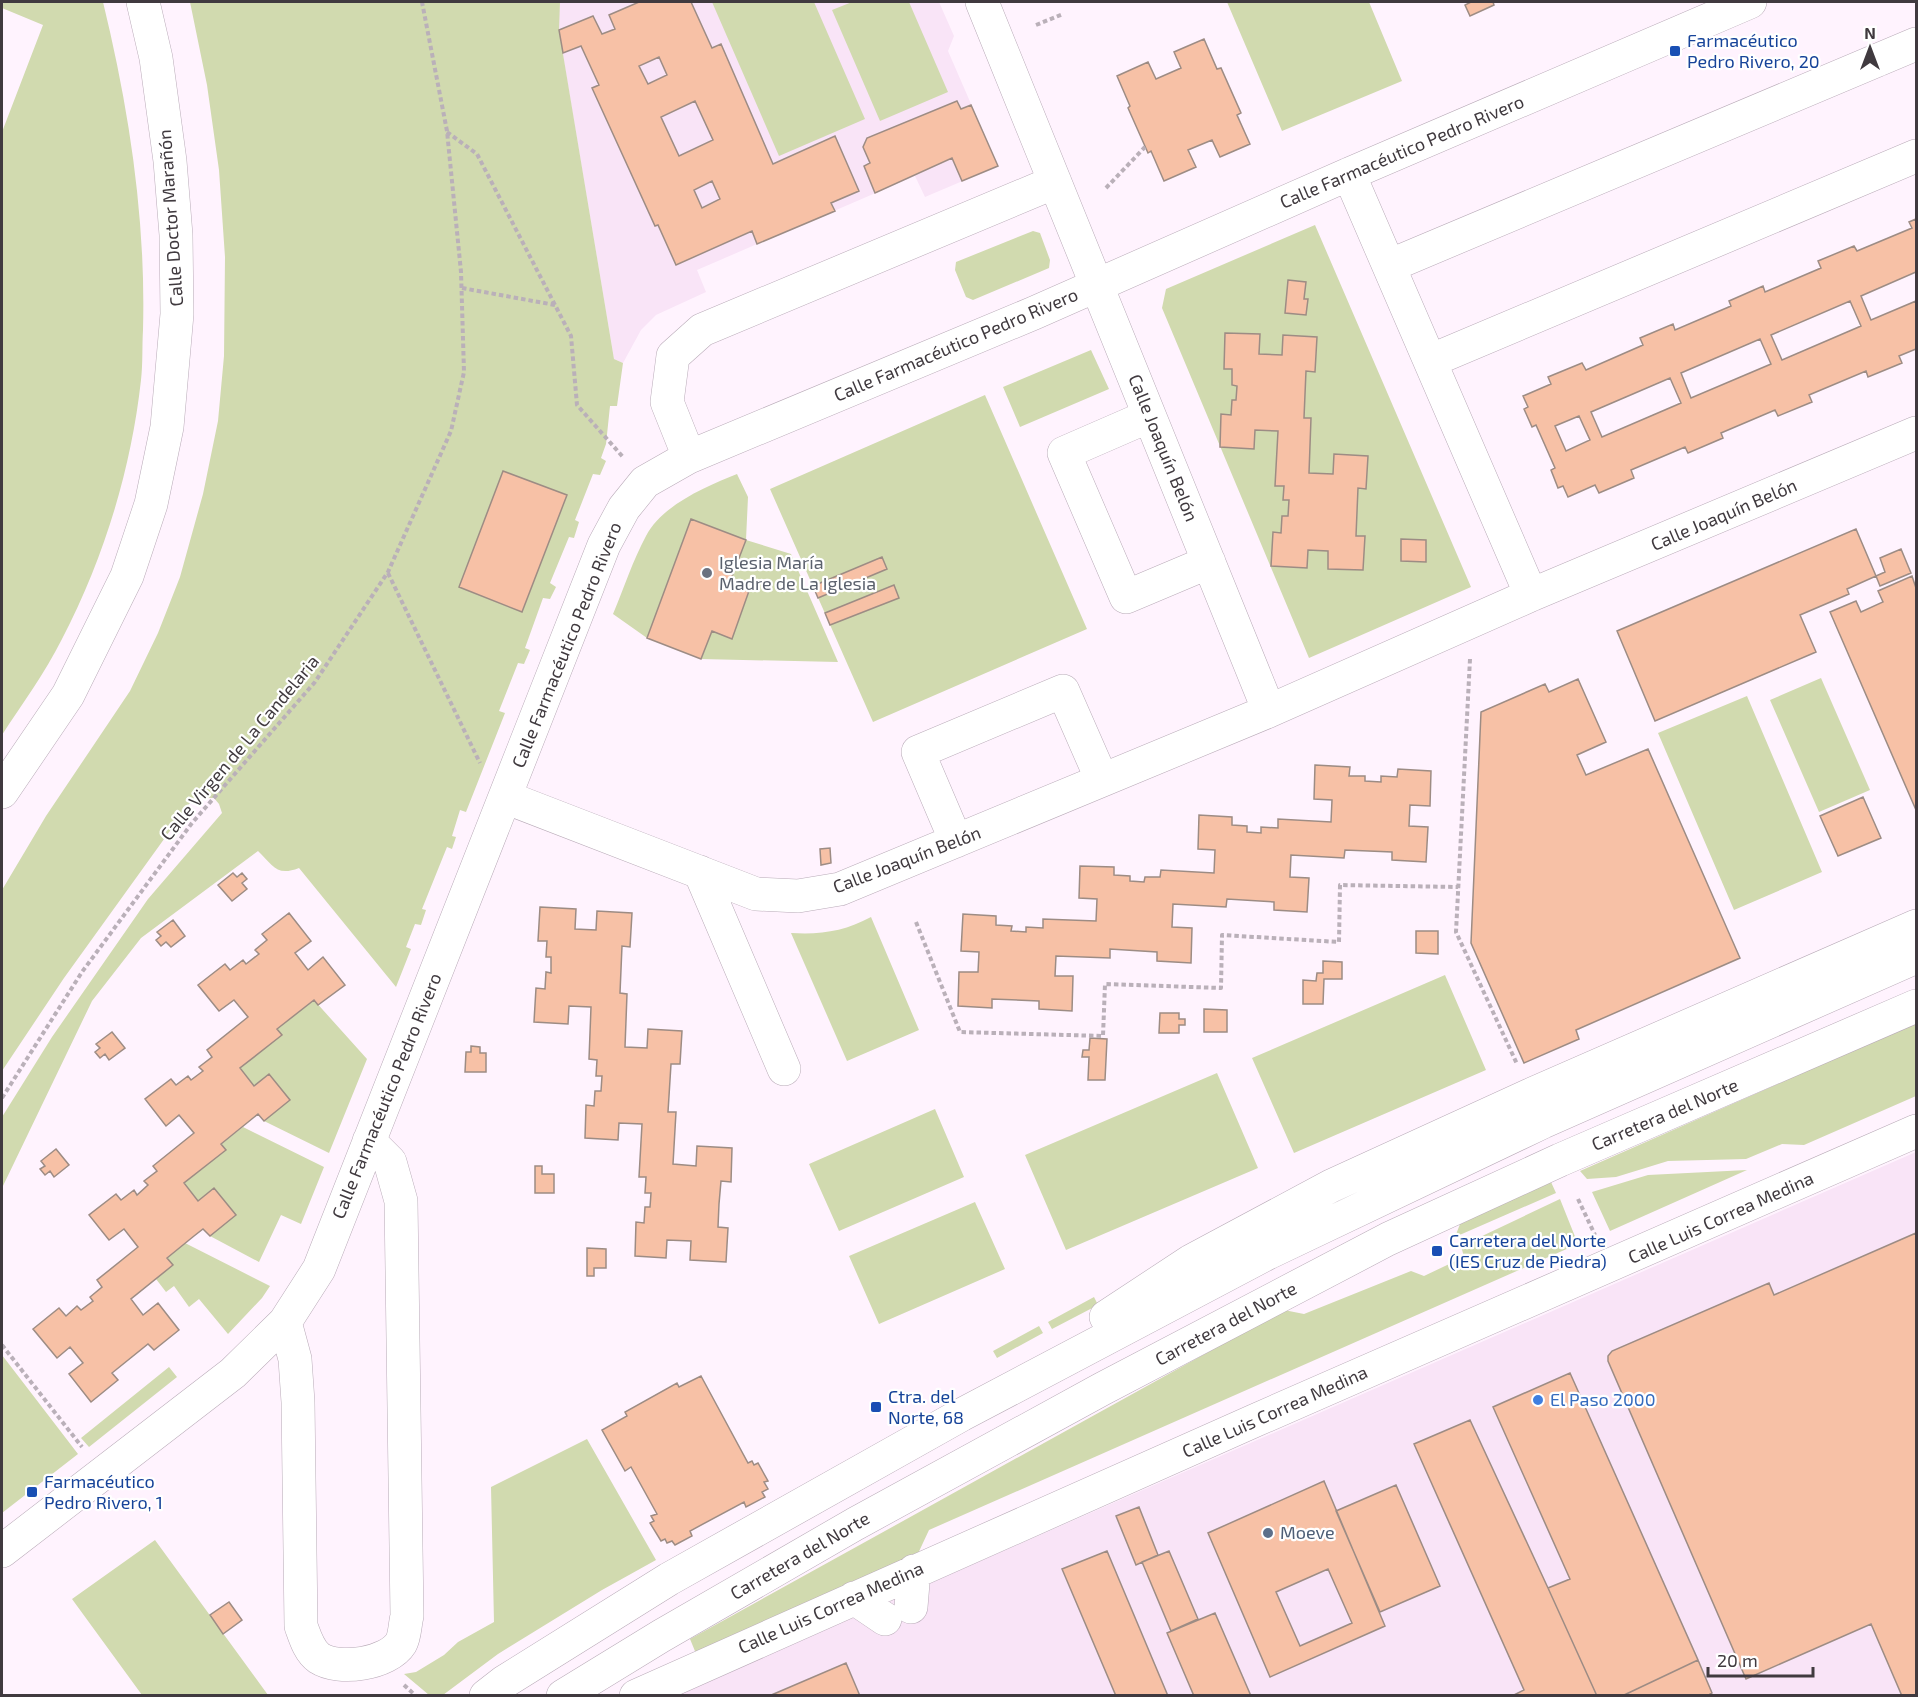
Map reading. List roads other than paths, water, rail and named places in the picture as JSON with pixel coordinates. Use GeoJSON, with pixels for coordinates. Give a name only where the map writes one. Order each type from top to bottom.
{"type":"FeatureCollection","features":[{"type":"Feature","properties":{"kind":"street","name":"Calle Doctor Marañón"},"geometry":{"type":"LineString","coordinates":[[2,792],[68,694],[127,576],[150,504],[167,427],[177,314],[176,235],[170,161],[156,58],[143,2]]}},
{"type":"Feature","properties":{"kind":"street","name":"Calle Joaquín Belón"},"geometry":{"type":"LineString","coordinates":[[982,2],[1269,711]]}},
{"type":"Feature","properties":{"kind":"street","name":"Calle Farmacéutico Pedro Rivero"},"geometry":{"type":"LineString","coordinates":[[2,1551],[233,1373],[285,1322],[319,1269],[604,545],[624,508],[645,482],[688,457],[1097,286],[1349,174],[1750,2]]}},
{"type":"Feature","properties":{"kind":"street"},"geometry":{"type":"LineString","coordinates":[[1389,267],[1917,44]]}},
{"type":"Feature","properties":{"kind":"street"},"geometry":{"type":"LineString","coordinates":[[1430,361],[1917,156]]}},
{"type":"Feature","properties":{"kind":"street"},"geometry":{"type":"LineString","coordinates":[[1349,174],[1531,595]]}},
{"type":"Feature","properties":{"kind":"street"},"geometry":{"type":"LineString","coordinates":[[688,457],[667,402],[673,356],[702,330],[1055,182]]}},
{"type":"Feature","properties":{"kind":"street"},"geometry":{"type":"LineString","coordinates":[[1149,416],[1064,453],[1126,597],[1209,562]]}},
{"type":"Feature","properties":{"kind":"street","name":"Calle Joaquín Belón"},"geometry":{"type":"LineString","coordinates":[[505,797],[756,894],[798,896],[840,890],[1269,711],[1531,595],[1917,433]]}},
{"type":"Feature","properties":{"kind":"street"},"geometry":{"type":"LineString","coordinates":[[956,841],[918,752],[1063,690],[1102,780]]}},
{"type":"Feature","properties":{"kind":"street"},"geometry":{"type":"LineString","coordinates":[[700,872],[784,1069]]}},
{"type":"Feature","properties":{"kind":"street"},"geometry":{"type":"LineString","coordinates":[[961,1415],[1191,1261],[1331,1186],[1530,1095],[1917,926]]}},
{"type":"Feature","properties":{"kind":"street"},"geometry":{"type":"LineString","coordinates":[[486,1695],[669,1579],[961,1415],[1268,1253],[1543,1122],[1917,957]]}},
{"type":"Feature","properties":{"kind":"street","name":"Carretera del Norte"},"geometry":{"type":"LineString","coordinates":[[563,1695],[855,1524],[1101,1389],[1388,1239],[1560,1160],[1917,1006]]}},
{"type":"Feature","properties":{"kind":"street","name":"Calle Luis Correa Medina"},"geometry":{"type":"LineString","coordinates":[[636,1695],[1917,1131]]}},
{"type":"Feature","properties":{"kind":"street"},"geometry":{"type":"LineString","coordinates":[[285,1322],[294,1359],[298,1402],[301,1626],[307,1643],[320,1658],[341,1664],[362,1664],[384,1657],[400,1643],[407,1616],[401,1201],[390,1161],[369,1141]]}},
{"type":"Feature","properties":{"kind":"street"},"geometry":{"type":"LineString","coordinates":[[854,1598],[898,1613],[914,1571]]}},
{"type":"Feature","properties":{"kind":"place","name":"Farmacéutico Pedro Rivero, 20"},"geometry":{"type":"Point","coordinates":[1675,51]}},
{"type":"Feature","properties":{"kind":"place","name":"Iglesia María Madre de La Iglesia"},"geometry":{"type":"Point","coordinates":[707,573]}},
{"type":"Feature","properties":{"kind":"place","name":"Carretera del Norte (IES Cruz de Piedra)"},"geometry":{"type":"Point","coordinates":[1437,1251]}},
{"type":"Feature","properties":{"kind":"place","name":"El Paso 2000"},"geometry":{"type":"Point","coordinates":[1538,1400]}},
{"type":"Feature","properties":{"kind":"place","name":"Ctra. del Norte, 68"},"geometry":{"type":"Point","coordinates":[876,1407]}},
{"type":"Feature","properties":{"kind":"place","name":"Farmacéutico Pedro Rivero, 1"},"geometry":{"type":"Point","coordinates":[32,1492]}},
{"type":"Feature","properties":{"kind":"place","name":"Moeve"},"geometry":{"type":"Point","coordinates":[1268,1533]}}]}
